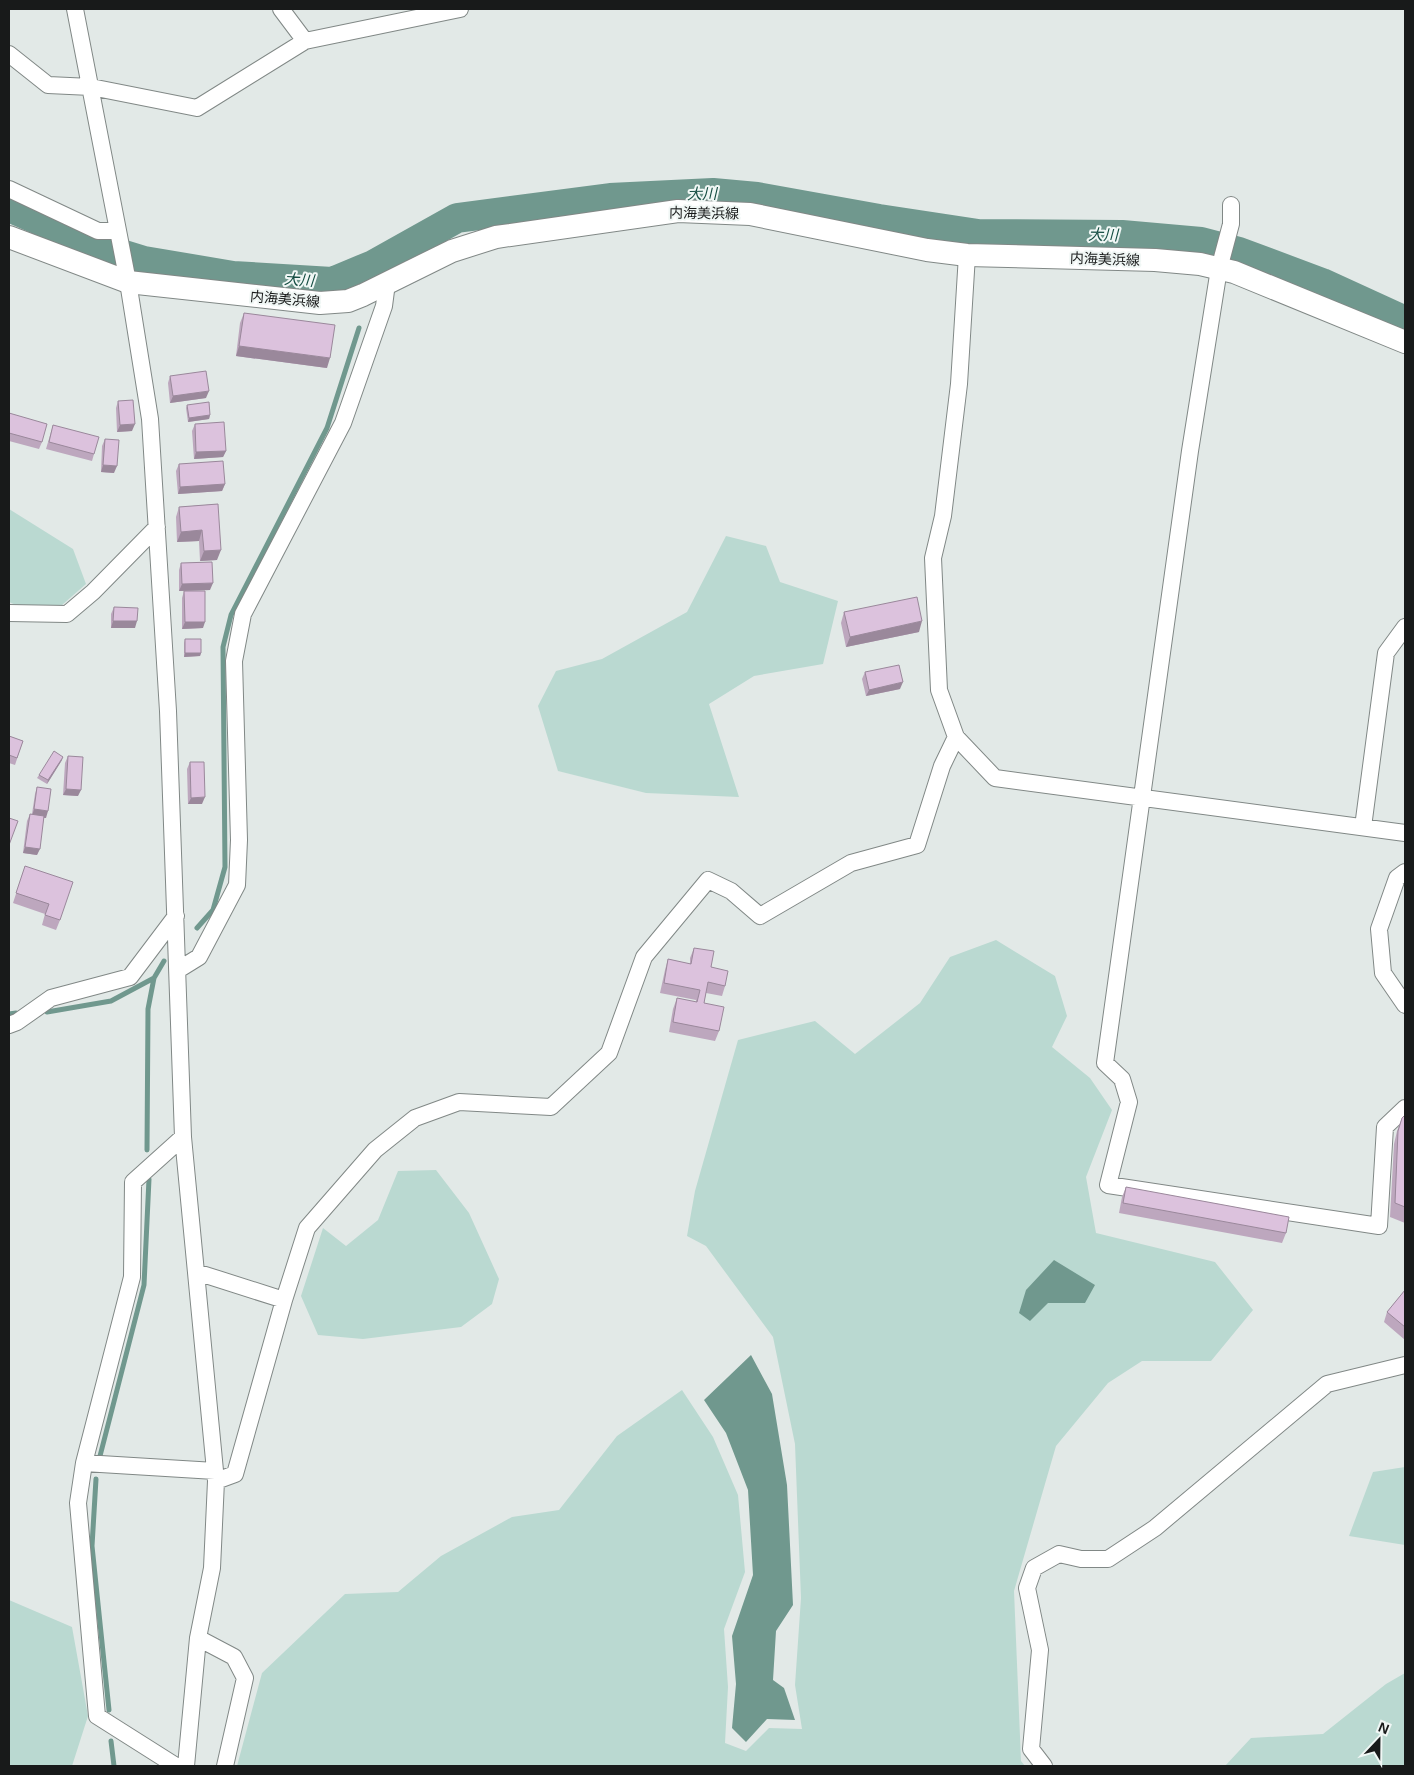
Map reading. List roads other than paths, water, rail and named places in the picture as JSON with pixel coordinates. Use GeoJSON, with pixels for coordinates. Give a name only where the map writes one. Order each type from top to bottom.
{"type":"FeatureCollection","features":[{"type":"Feature","properties":{"kind":"main road","name":"内海美浜線"},"geometry":{"type":"LineString","coordinates":[[9,236],[127,276],[320,303],[348,300],[452,251],[496,237],[678,210],[750,214],[927,250],[967,255],[1155,260],[1200,264],[1234,272],[1405,342]]}},
{"type":"Feature","properties":{"kind":"street"},"geometry":{"type":"LineString","coordinates":[[75,9],[127,276],[150,419],[157,527],[169,720],[183,1137],[216,1476],[212,1568],[198,1638],[186,1766]]}},
{"type":"Feature","properties":{"kind":"street"},"geometry":{"type":"LineString","coordinates":[[281,9],[305,40]]}},
{"type":"Feature","properties":{"kind":"street"},"geometry":{"type":"LineString","coordinates":[[9,54],[48,85],[91,87],[197,108],[305,40],[460,9]]}},
{"type":"Feature","properties":{"kind":"street"},"geometry":{"type":"LineString","coordinates":[[9,189],[98,231],[119,236]]}},
{"type":"Feature","properties":{"kind":"street"},"geometry":{"type":"LineString","coordinates":[[1231,205],[1231,224],[1219,269],[1190,451],[1144,797],[1105,1063],[1122,1079],[1129,1102],[1108,1185],[1379,1226],[1385,1128],[1405,1108]]}},
{"type":"Feature","properties":{"kind":"street"},"geometry":{"type":"LineString","coordinates":[[967,255],[959,384],[943,516],[933,558],[939,690],[956,737],[995,778],[1405,833]]}},
{"type":"Feature","properties":{"kind":"street"},"geometry":{"type":"LineString","coordinates":[[178,970],[199,957],[237,885],[239,840],[234,661],[243,614],[343,423],[384,306],[387,283]]}},
{"type":"Feature","properties":{"kind":"street"},"geometry":{"type":"LineString","coordinates":[[9,613],[67,614],[94,592],[157,527]]}},
{"type":"Feature","properties":{"kind":"street"},"geometry":{"type":"LineString","coordinates":[[1363,827],[1386,653],[1405,627]]}},
{"type":"Feature","properties":{"kind":"street"},"geometry":{"type":"LineString","coordinates":[[84,1463],[216,1476],[235,1474],[284,1300],[307,1228],[375,1150],[416,1118],[459,1102],[551,1106],[609,1053],[644,957],[708,880],[731,891],[760,916],[851,863],[917,845],[942,766],[956,737]]}},
{"type":"Feature","properties":{"kind":"street"},"geometry":{"type":"LineString","coordinates":[[1405,872],[1397,878],[1379,929],[1383,973],[1405,1005]]}},
{"type":"Feature","properties":{"kind":"street"},"geometry":{"type":"LineString","coordinates":[[9,1025],[17,1022],[51,998],[130,977],[176,916]]}},
{"type":"Feature","properties":{"kind":"street"},"geometry":{"type":"LineString","coordinates":[[176,1766],[97,1716],[78,1503],[84,1463],[132,1277],[133,1182],[183,1137]]}},
{"type":"Feature","properties":{"kind":"street"},"geometry":{"type":"LineString","coordinates":[[196,1272],[284,1300]]}},
{"type":"Feature","properties":{"kind":"street"},"geometry":{"type":"LineString","coordinates":[[1044,1766],[1031,1749],[1040,1650],[1027,1588],[1034,1568],[1059,1554],[1081,1559],[1108,1559],[1155,1528],[1326,1384],[1405,1365]]}},
{"type":"Feature","properties":{"kind":"street"},"geometry":{"type":"LineString","coordinates":[[198,1638],[234,1657],[245,1678],[225,1766]]}},
{"type":"Feature","properties":{"kind":"waterway","name":"大川"},"geometry":{"type":"LineString","coordinates":[[9,207],[105,249],[144,261],[233,276],[332,282],[373,265],[457,218],[610,198],[713,193],[757,197],[879,219],[978,234],[1122,235],[1201,242],[1239,252],[1322,283],[1405,321]]}},
{"type":"Feature","properties":{"kind":"waterway"},"geometry":{"type":"LineString","coordinates":[[197,928],[213,910],[225,867],[223,647],[231,615],[327,428],[359,328]]}},
{"type":"Feature","properties":{"kind":"waterway"},"geometry":{"type":"LineString","coordinates":[[147,1150],[148,1009],[154,978],[164,961]]}},
{"type":"Feature","properties":{"kind":"waterway"},"geometry":{"type":"LineString","coordinates":[[47,1012],[111,1001],[154,978]]}},
{"type":"Feature","properties":{"kind":"waterway"},"geometry":{"type":"LineString","coordinates":[[9,1014],[16,1013]]}},
{"type":"Feature","properties":{"kind":"waterway"},"geometry":{"type":"LineString","coordinates":[[100,1456],[144,1285],[149,1179]]}},
{"type":"Feature","properties":{"kind":"waterway"},"geometry":{"type":"LineString","coordinates":[[96,1479],[92,1546],[109,1710]]}},
{"type":"Feature","properties":{"kind":"waterway"},"geometry":{"type":"LineString","coordinates":[[111,1741],[114,1766]]}}]}
